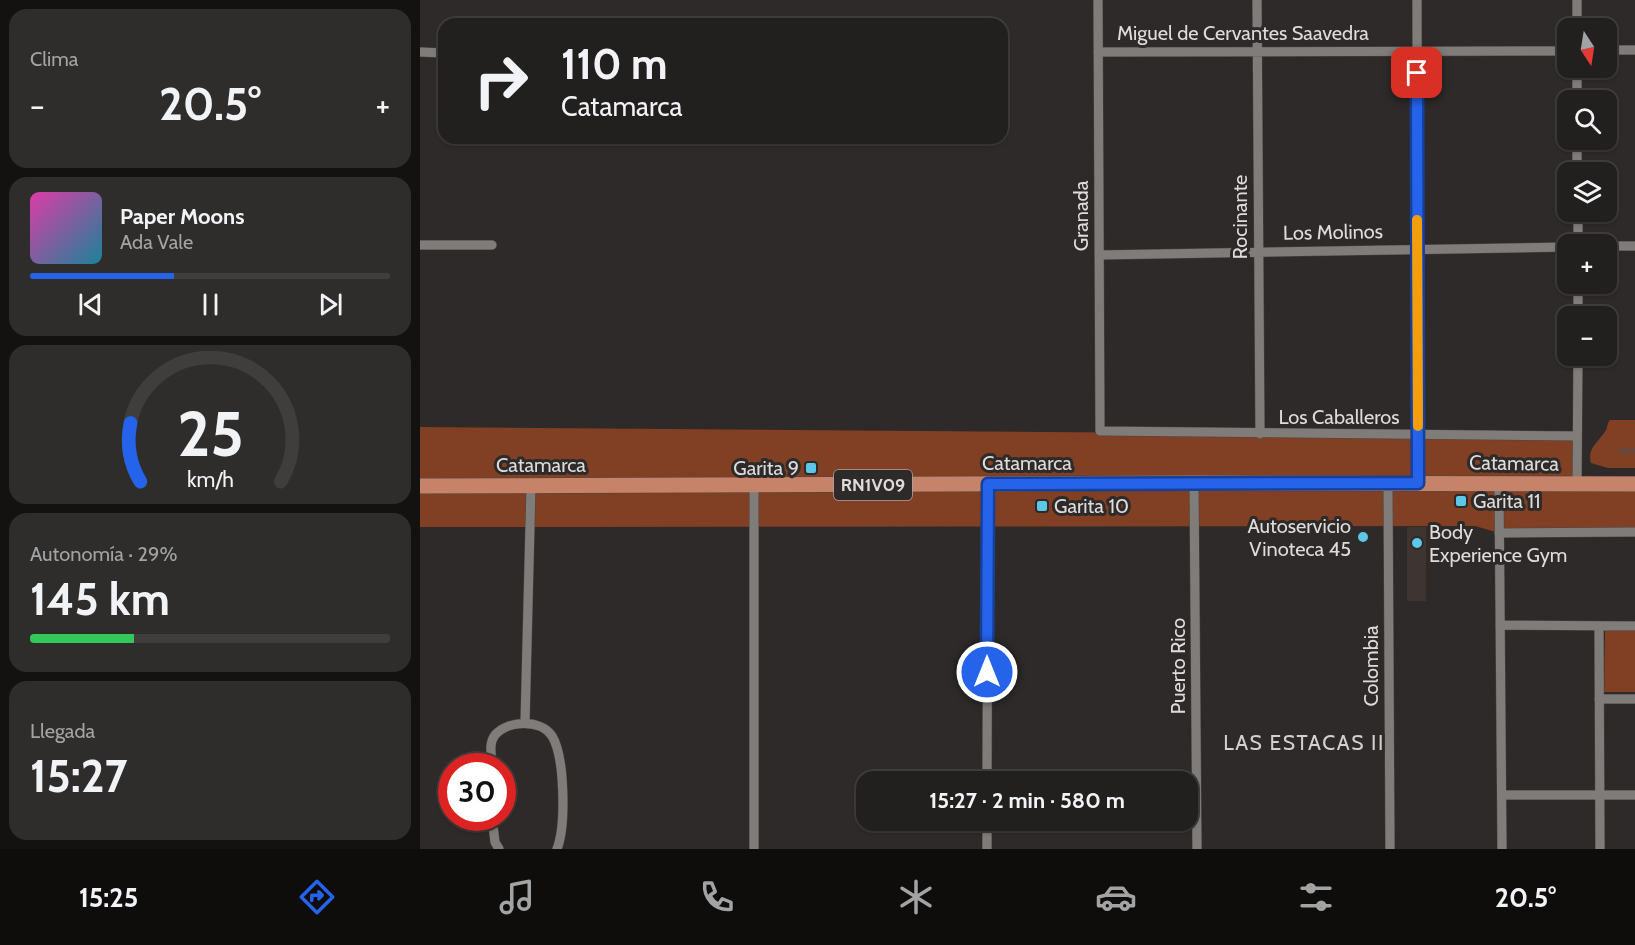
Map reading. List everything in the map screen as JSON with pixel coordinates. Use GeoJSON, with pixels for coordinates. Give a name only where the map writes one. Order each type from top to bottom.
{"type":"FeatureCollection","features":[{"type":"Feature","properties":{"kind":"main road","name":"Catamarca"},"geometry":{"type":"LineString","coordinates":[[420,486],[1635,484]]}},
{"type":"Feature","properties":{"kind":"street","name":"Granada"},"geometry":{"type":"LineString","coordinates":[[1098,0],[1100,431]]}},
{"type":"Feature","properties":{"kind":"street","name":"Rocinante"},"geometry":{"type":"LineString","coordinates":[[1257,0],[1260,434]]}},
{"type":"Feature","properties":{"kind":"street"},"geometry":{"type":"LineString","coordinates":[[1417,0],[1418,483]]}},
{"type":"Feature","properties":{"kind":"street"},"geometry":{"type":"LineString","coordinates":[[1577,0],[1577,18]]}},
{"type":"Feature","properties":{"kind":"street"},"geometry":{"type":"LineString","coordinates":[[1617,50],[1635,50]]}},
{"type":"Feature","properties":{"kind":"street","name":"Miguel de Cervantes Saavedra"},"geometry":{"type":"LineString","coordinates":[[1098,52],[1557,51]]}},
{"type":"Feature","properties":{"kind":"street"},"geometry":{"type":"LineString","coordinates":[[420,52],[438,53]]}},
{"type":"Feature","properties":{"kind":"street"},"geometry":{"type":"LineString","coordinates":[[420,245],[492,245]]}},
{"type":"Feature","properties":{"kind":"street"},"geometry":{"type":"LineString","coordinates":[[1617,246],[1635,246]]}},
{"type":"Feature","properties":{"kind":"street","name":"Los Molinos"},"geometry":{"type":"LineString","coordinates":[[1100,255],[1557,247]]}},
{"type":"Feature","properties":{"kind":"street"},"geometry":{"type":"LineString","coordinates":[[1577,485],[1578,366]]}},
{"type":"Feature","properties":{"kind":"street","name":"Los Caballeros"},"geometry":{"type":"LineString","coordinates":[[1100,431],[1577,436]]}},
{"type":"Feature","properties":{"kind":"street","name":"Puerto Rico"},"geometry":{"type":"LineString","coordinates":[[1194,483],[1197,849]]}},
{"type":"Feature","properties":{"kind":"street"},"geometry":{"type":"LineString","coordinates":[[987,771],[988,484]]}},
{"type":"Feature","properties":{"kind":"street","name":"Colombia"},"geometry":{"type":"LineString","coordinates":[[1388,484],[1390,849]]}},
{"type":"Feature","properties":{"kind":"street"},"geometry":{"type":"LineString","coordinates":[[1499,484],[1502,849]]}},
{"type":"Feature","properties":{"kind":"street"},"geometry":{"type":"LineString","coordinates":[[754,485],[754,849]]}},
{"type":"Feature","properties":{"kind":"street"},"geometry":{"type":"LineString","coordinates":[[525,723],[531,486]]}},
{"type":"Feature","properties":{"kind":"street"},"geometry":{"type":"LineString","coordinates":[[1499,533],[1635,532]]}},
{"type":"Feature","properties":{"kind":"street"},"geometry":{"type":"LineString","coordinates":[[1500,625],[1635,626]]}},
{"type":"Feature","properties":{"kind":"street"},"geometry":{"type":"LineString","coordinates":[[1599,626],[1600,849]]}},
{"type":"Feature","properties":{"kind":"street"},"geometry":{"type":"LineString","coordinates":[[1599,699],[1635,699]]}},
{"type":"Feature","properties":{"kind":"street"},"geometry":{"type":"LineString","coordinates":[[491,753],[494,736],[505,728],[525,723],[545,729],[558,749],[561,764],[561,836],[557,849]]}},
{"type":"Feature","properties":{"kind":"street"},"geometry":{"type":"LineString","coordinates":[[1502,795],[1635,795]]}},
{"type":"Feature","properties":{"kind":"street"},"geometry":{"type":"LineString","coordinates":[[494,831],[495,842],[500,849]]}},
{"type":"Feature","properties":{"kind":"street"},"geometry":{"type":"LineString","coordinates":[[987,831],[987,849]]}},
{"type":"Feature","properties":{"kind":"shaded area"},"geometry":{"type":"Polygon","coordinates":[[[1610,420],[1635,420],[1635,468],[1608,468],[1591,463],[1590,454],[1610,420]]]}},
{"type":"Feature","properties":{"kind":"shaded area"},"geometry":{"type":"Polygon","coordinates":[[[420,427],[1577,436],[1577,485],[1635,484],[1635,532],[1499,533],[1475,526],[420,527],[420,427]]]}},
{"type":"Feature","properties":{"kind":"shaded area"},"geometry":{"type":"Polygon","coordinates":[[[1407,527],[1426,527],[1426,601],[1407,601],[1407,527]]]}},
{"type":"Feature","properties":{"kind":"shaded area"},"geometry":{"type":"Polygon","coordinates":[[[1605,631],[1635,631],[1635,692],[1604,692],[1605,631]]]}},
{"type":"Feature","properties":{"kind":"waterway"},"geometry":{"type":"LineString","coordinates":[[1621,451],[1635,451]]}},
{"type":"Feature","properties":{"kind":"slow traffic"},"geometry":{"type":"LineString","coordinates":[[1417,220],[1418,426]]}},
{"type":"Feature","properties":{"kind":"place","name":"Garita 9"},"geometry":{"type":"Point","coordinates":[811,468]}},
{"type":"Feature","properties":{"kind":"place","name":"Garita 11"},"geometry":{"type":"Point","coordinates":[1461,501]}},
{"type":"Feature","properties":{"kind":"place","name":"Garita 10"},"geometry":{"type":"Point","coordinates":[1042,506]}},
{"type":"Feature","properties":{"kind":"place","name":"Autoservicio Vinoteca 45"},"geometry":{"type":"Point","coordinates":[1363,537]}},
{"type":"Feature","properties":{"kind":"place","name":"Body Experience Gym"},"geometry":{"type":"Point","coordinates":[1417,543]}},
{"type":"Feature","properties":{"kind":"district","name":"LAS ESTACAS II"},"geometry":{"type":"Point","coordinates":[1304,742]}},
{"type":"Feature","properties":{"kind":"route"},"geometry":{"type":"LineString","coordinates":[[987,672],[988,484],[1418,483],[1417,73]]}}]}
